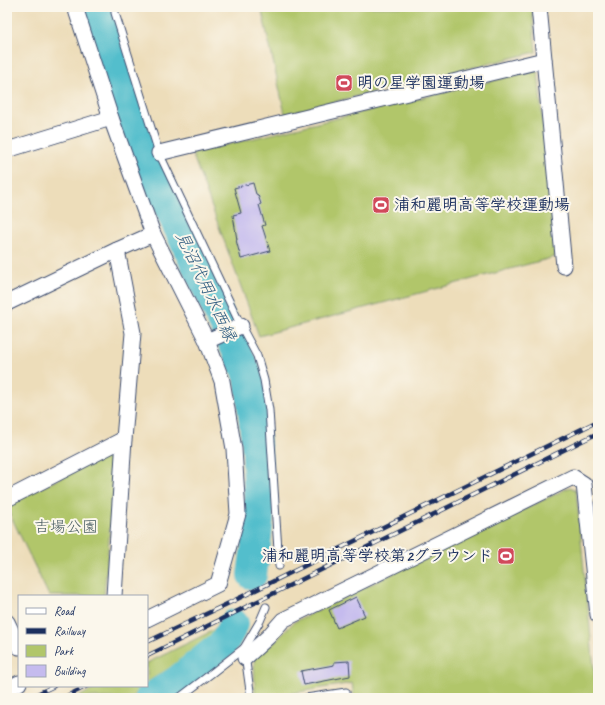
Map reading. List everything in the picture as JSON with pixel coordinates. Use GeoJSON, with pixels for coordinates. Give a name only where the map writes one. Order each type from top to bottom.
{"type":"FeatureCollection","features":[{"type":"Feature","properties":{"kind":"street"},"geometry":{"type":"LineString","coordinates":[[75,7],[111,118],[153,234],[207,341],[222,381],[234,449],[238,514],[218,584],[148,619]]}},
{"type":"Feature","properties":{"kind":"street"},"geometry":{"type":"LineString","coordinates":[[539,7],[564,266]]}},
{"type":"Feature","properties":{"kind":"street"},"geometry":{"type":"LineString","coordinates":[[159,153],[544,60]]}},
{"type":"Feature","properties":{"kind":"street"},"geometry":{"type":"LineString","coordinates":[[7,150],[111,118]]}},
{"type":"Feature","properties":{"kind":"street"},"geometry":{"type":"LineString","coordinates":[[7,303],[153,234]]}},
{"type":"Feature","properties":{"kind":"street"},"geometry":{"type":"LineString","coordinates":[[114,595],[124,440],[133,333],[117,250]]}},
{"type":"Feature","properties":{"kind":"street"},"geometry":{"type":"LineString","coordinates":[[207,341],[241,326]]}},
{"type":"Feature","properties":{"kind":"street"},"geometry":{"type":"LineString","coordinates":[[7,499],[124,440]]}},
{"type":"Feature","properties":{"kind":"street"},"geometry":{"type":"LineString","coordinates":[[244,653],[268,637],[283,620],[573,477],[584,484],[596,581],[598,615]]}},
{"type":"Feature","properties":{"kind":"street"},"geometry":{"type":"LineString","coordinates":[[7,622],[18,644]]}},
{"type":"Feature","properties":{"kind":"street"},"geometry":{"type":"LineString","coordinates":[[7,689],[18,684]]}},
{"type":"Feature","properties":{"kind":"lane"},"geometry":{"type":"LineString","coordinates":[[115,7],[115,13],[159,153],[241,326],[257,356],[264,380],[269,410],[279,566]]}},
{"type":"Feature","properties":{"kind":"lane"},"geometry":{"type":"LineString","coordinates":[[179,698],[212,673],[244,653],[266,607]]}},
{"type":"Feature","properties":{"kind":"lane"},"geometry":{"type":"LineString","coordinates":[[244,653],[251,698]]}},
{"type":"Feature","properties":{"kind":"lane"},"geometry":{"type":"LineString","coordinates":[[306,698],[346,692],[346,698]]}},
{"type":"Feature","properties":{"kind":"green space","name":"明の星学園運動場"},"geometry":{"type":"Polygon","coordinates":[[[261,7],[532,7],[536,52],[285,114],[261,7]]]}},
{"type":"Feature","properties":{"kind":"green space","name":"浦和麗明高等学校運動場"},"geometry":{"type":"Polygon","coordinates":[[[538,70],[555,257],[259,336],[192,153],[538,70]]]}},
{"type":"Feature","properties":{"kind":"green space","name":"吉場公園"},"geometry":{"type":"Polygon","coordinates":[[[108,454],[116,462],[104,595],[49,595],[7,508],[7,505],[108,454]]]}},
{"type":"Feature","properties":{"kind":"green space","name":"浦和麗明高等学校第2グラウンド"},"geometry":{"type":"Polygon","coordinates":[[[570,487],[576,490],[597,698],[354,698],[352,683],[263,698],[255,695],[254,658],[276,641],[294,622],[570,487]]]}},
{"type":"Feature","properties":{"kind":"green space"},"geometry":{"type":"Polygon","coordinates":[[[216,629],[214,636],[189,656],[148,683],[148,663],[216,629]]]}},
{"type":"Feature","properties":{"kind":"green space"},"geometry":{"type":"Polygon","coordinates":[[[98,687],[144,687],[131,698],[76,698],[98,687]]]}},
{"type":"Feature","properties":{"kind":"building"},"geometry":{"type":"Polygon","coordinates":[[[253,183],[261,204],[259,205],[265,225],[262,226],[270,251],[241,259],[236,240],[233,215],[241,213],[234,188],[253,183]]]}},
{"type":"Feature","properties":{"kind":"building"},"geometry":{"type":"Polygon","coordinates":[[[356,597],[365,616],[337,628],[329,610],[356,597]]]}},
{"type":"Feature","properties":{"kind":"building"},"geometry":{"type":"Polygon","coordinates":[[[349,661],[350,676],[304,685],[301,671],[334,665],[334,662],[349,661]]]}},
{"type":"Feature","properties":{"kind":"waterway","name":"見沼代用水西縁"},"geometry":{"type":"LineString","coordinates":[[96,7],[136,136],[249,377],[257,454],[259,518],[252,575]]}},
{"type":"Feature","properties":{"kind":"waterway","name":"見沼代用水西縁"},"geometry":{"type":"LineString","coordinates":[[150,698],[178,680],[224,643],[234,624]]}},
{"type":"Feature","properties":{"kind":"railway"},"geometry":{"type":"LineString","coordinates":[[148,642],[598,421]]}},
{"type":"Feature","properties":{"kind":"railway"},"geometry":{"type":"LineString","coordinates":[[148,656],[598,433]]}},
{"type":"Feature","properties":{"kind":"railway"},"geometry":{"type":"LineString","coordinates":[[29,698],[52,687]]}},
{"type":"Feature","properties":{"kind":"railway"},"geometry":{"type":"LineString","coordinates":[[63,698],[85,687]]}},
{"type":"Feature","properties":{"kind":"place","name":"明の星学園運動場"},"geometry":{"type":"Point","coordinates":[344,83]}},
{"type":"Feature","properties":{"kind":"place","name":"浦和麗明高等学校運動場"},"geometry":{"type":"Point","coordinates":[381,205]}},
{"type":"Feature","properties":{"kind":"place","name":"浦和麗明高等学校第2グラウンド"},"geometry":{"type":"Point","coordinates":[506,556]}}]}
